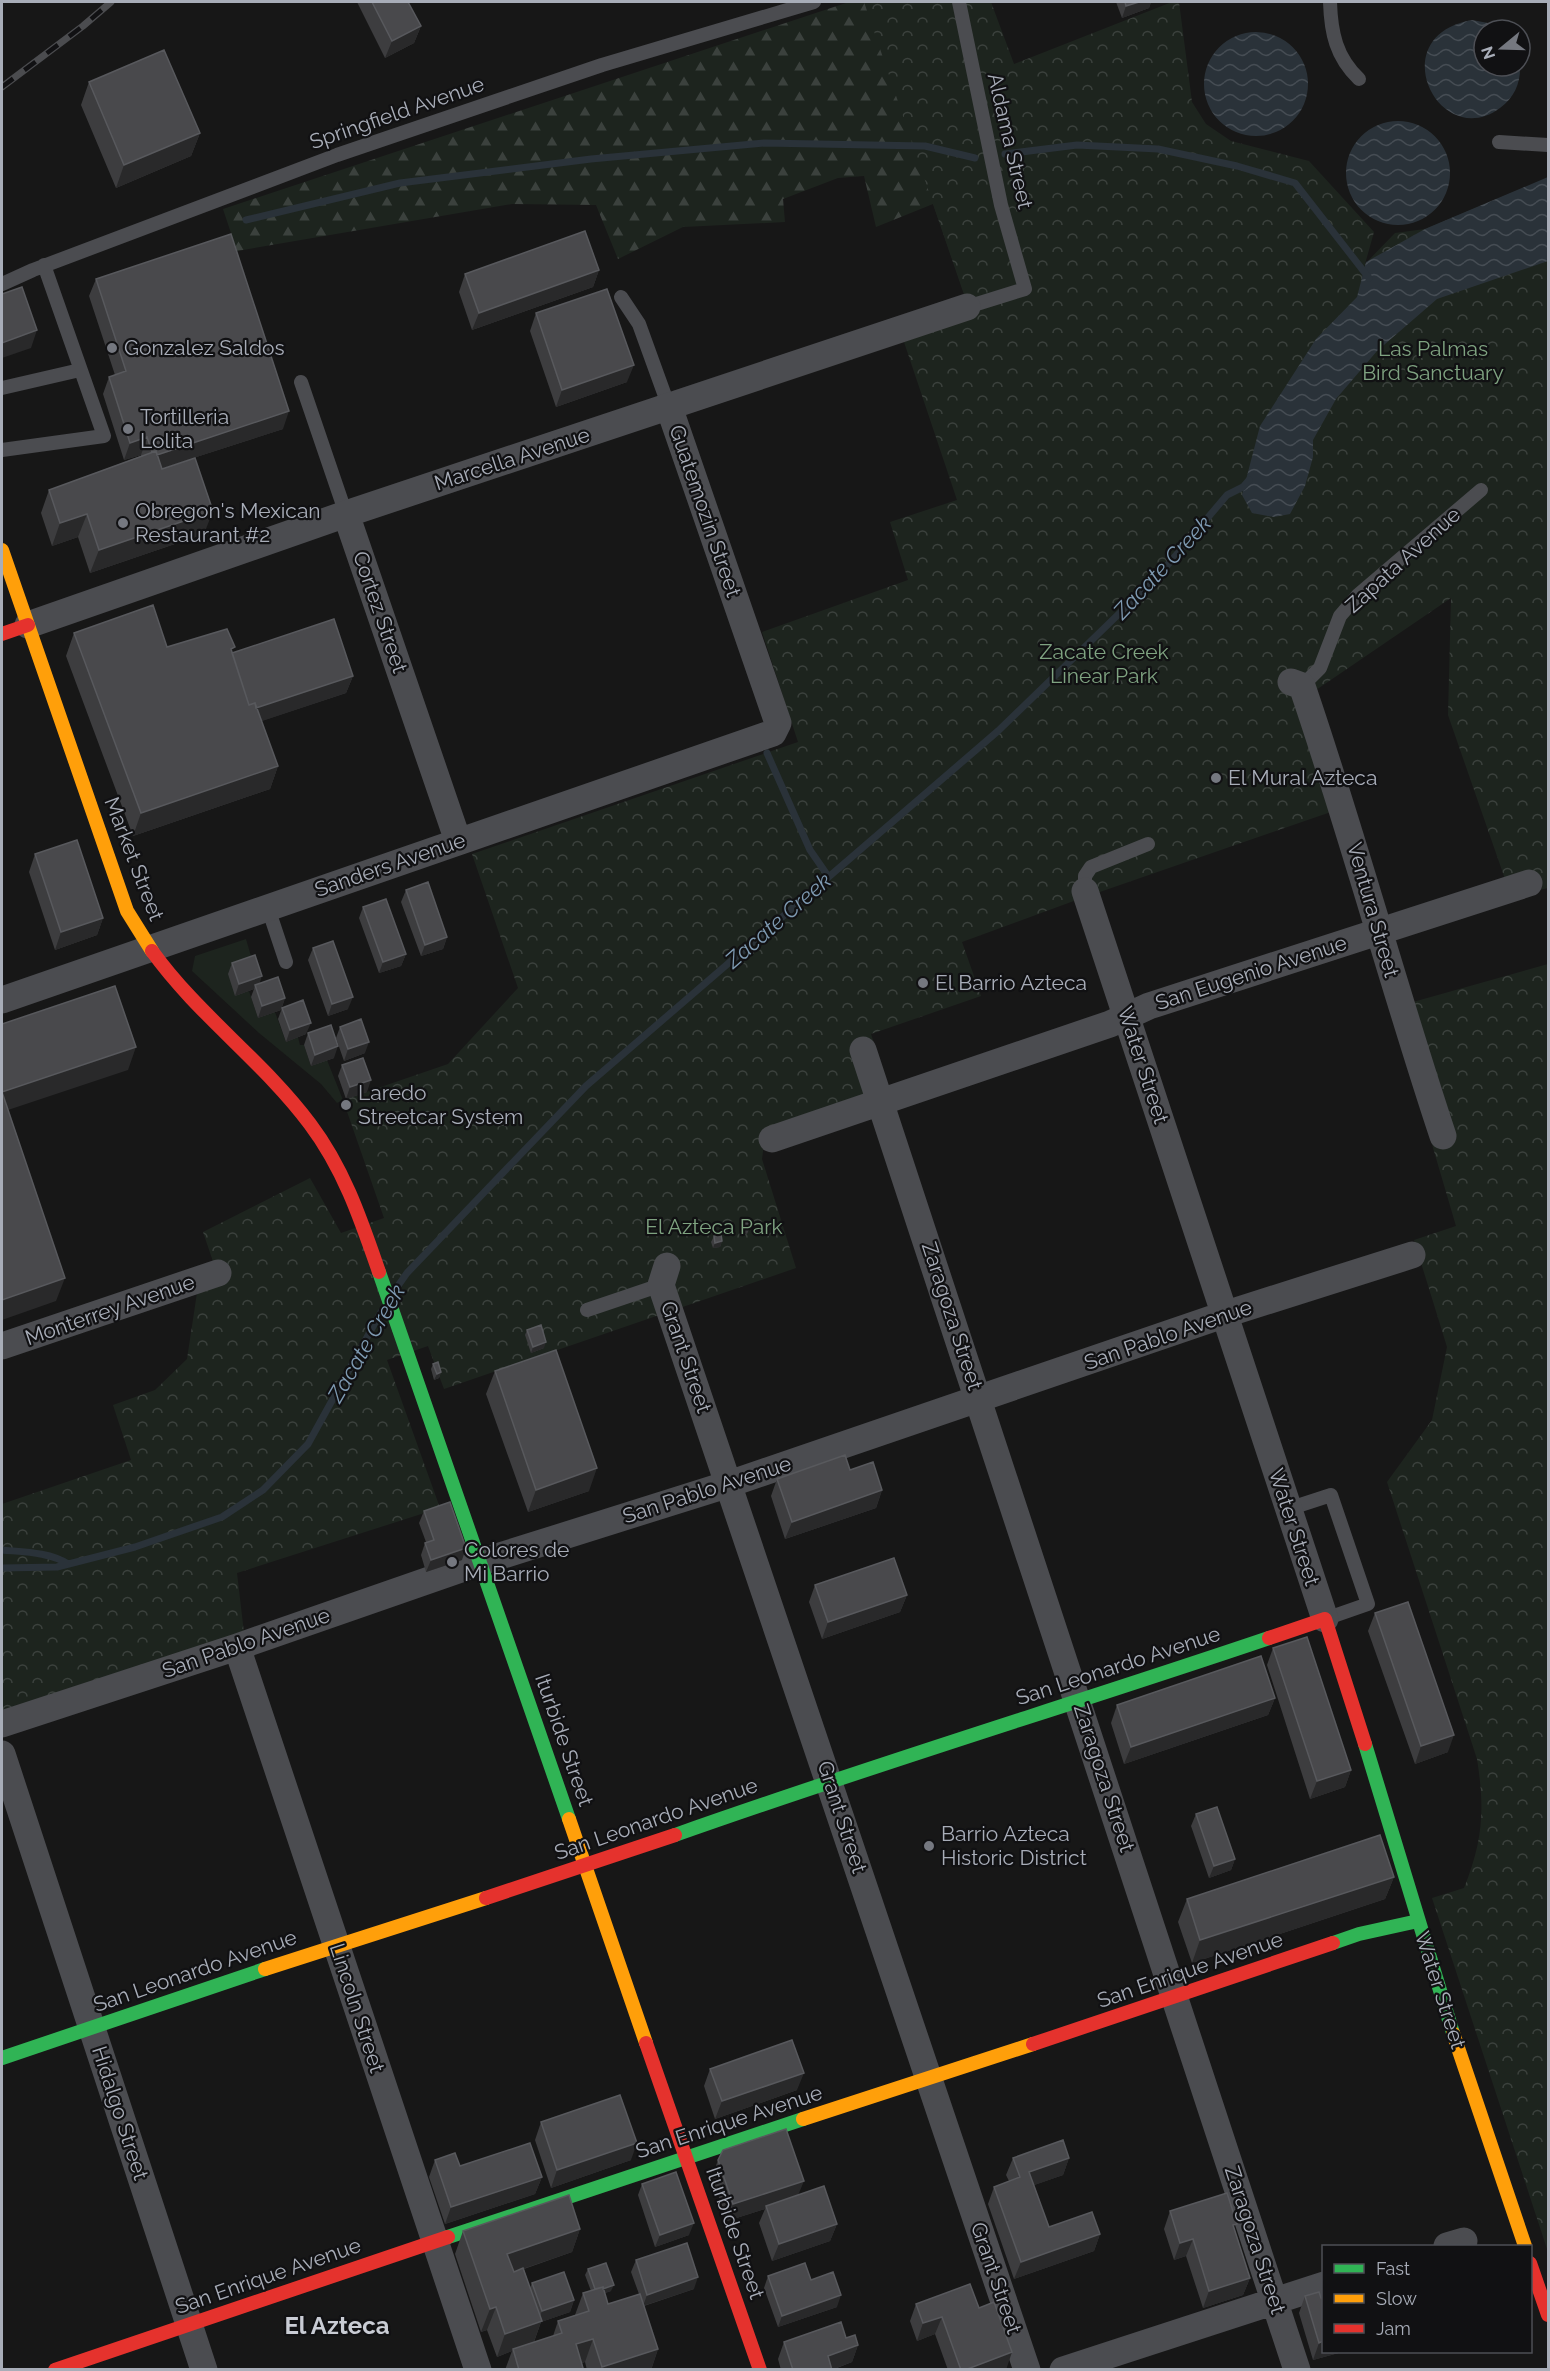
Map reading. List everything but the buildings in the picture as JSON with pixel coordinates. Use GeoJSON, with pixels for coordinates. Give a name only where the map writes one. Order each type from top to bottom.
{"type":"FeatureCollection","features":[{"type":"Feature","properties":{"kind":"street","name":"Marcella Avenue"},"geometry":{"type":"LineString","coordinates":[[2,634],[346,514],[967,307]]}},
{"type":"Feature","properties":{"kind":"street","name":"Guatemozin Street"},"geometry":{"type":"LineString","coordinates":[[669,407],[778,723],[777,729]]}},
{"type":"Feature","properties":{"kind":"street","name":"Cortez Street"},"geometry":{"type":"LineString","coordinates":[[346,514],[459,841]]}},
{"type":"Feature","properties":{"kind":"street","name":"Market Street"},"geometry":{"type":"LineString","coordinates":[[2,550],[127,911],[148,949],[175,984],[303,1116],[339,1169],[363,1226]]}},
{"type":"Feature","properties":{"kind":"street","name":"Ventura Street"},"geometry":{"type":"LineString","coordinates":[[1296,684],[1347,817],[1378,932],[1443,1136]]}},
{"type":"Feature","properties":{"kind":"street","name":"Sanders Avenue"},"geometry":{"type":"LineString","coordinates":[[2,999],[765,736],[777,729]]}},
{"type":"Feature","properties":{"kind":"street","name":"San Eugenio Avenue"},"geometry":{"type":"LineString","coordinates":[[772,1139],[1128,1016],[1149,1006],[1529,883]]}},
{"type":"Feature","properties":{"kind":"street","name":"Water Street"},"geometry":{"type":"LineString","coordinates":[[1085,891],[1325,1619],[1411,1887],[1418,1921],[1524,2245]]}},
{"type":"Feature","properties":{"kind":"street","name":"Zaragoza Street"},"geometry":{"type":"LineString","coordinates":[[863,1050],[1297,2370]]}},
{"type":"Feature","properties":{"kind":"street","name":"Iturbide Street"},"geometry":{"type":"LineString","coordinates":[[363,1226],[759,2369]]}},
{"type":"Feature","properties":{"kind":"street","name":"San Pablo Avenue"},"geometry":{"type":"LineString","coordinates":[[2,1724],[237,1647],[481,1562],[729,1484],[1223,1315],[1412,1255]]}},
{"type":"Feature","properties":{"kind":"street","name":"Monterrey Avenue"},"geometry":{"type":"LineString","coordinates":[[2,1346],[218,1273]]}},
{"type":"Feature","properties":{"kind":"street","name":"Grant Street"},"geometry":{"type":"LineString","coordinates":[[664,1275],[729,1484],[830,1780],[927,2080],[1027,2370]]}},
{"type":"Feature","properties":{"kind":"street","name":"San Leonardo Avenue"},"geometry":{"type":"LineString","coordinates":[[2,2058],[336,1945],[586,1867],[830,1780],[1079,1702],[1325,1619]]}},
{"type":"Feature","properties":{"kind":"street","name":"Lincoln Street"},"geometry":{"type":"LineString","coordinates":[[237,1647],[478,2370]]}},
{"type":"Feature","properties":{"kind":"street","name":"Hidalgo Street"},"geometry":{"type":"LineString","coordinates":[[2,1754],[204,2370]]}},
{"type":"Feature","properties":{"kind":"street","name":"San Enrique Avenue"},"geometry":{"type":"LineString","coordinates":[[54,2370],[1359,1934],[1418,1921]]}},
{"type":"Feature","properties":{"kind":"street"},"geometry":{"type":"LineString","coordinates":[[1532,2269],[1548,2315]]}},
{"type":"Feature","properties":{"kind":"street"},"geometry":{"type":"LineString","coordinates":[[1063,2370],[1322,2285]]}},
{"type":"Feature","properties":{"kind":"lane","name":"Springfield Avenue"},"geometry":{"type":"LineString","coordinates":[[2,284],[44,265],[338,154],[602,65],[814,2]]}},
{"type":"Feature","properties":{"kind":"lane","name":"Aldama Street"},"geometry":{"type":"LineString","coordinates":[[959,2],[1001,205],[1025,289]]}},
{"type":"Feature","properties":{"kind":"lane"},"geometry":{"type":"LineString","coordinates":[[1330,2],[1333,36],[1339,54],[1359,80]]}},
{"type":"Feature","properties":{"kind":"lane"},"geometry":{"type":"LineString","coordinates":[[1499,142],[1548,145]]}},
{"type":"Feature","properties":{"kind":"lane"},"geometry":{"type":"LineString","coordinates":[[2,450],[104,436],[44,265]]}},
{"type":"Feature","properties":{"kind":"lane","name":"Marcella Avenue"},"geometry":{"type":"LineString","coordinates":[[967,307],[1025,289]]}},
{"type":"Feature","properties":{"kind":"lane","name":"Guatemozin Street"},"geometry":{"type":"LineString","coordinates":[[621,297],[639,324],[669,407]]}},
{"type":"Feature","properties":{"kind":"lane"},"geometry":{"type":"LineString","coordinates":[[2,388],[80,370]]}},
{"type":"Feature","properties":{"kind":"lane","name":"Cortez Street"},"geometry":{"type":"LineString","coordinates":[[302,382],[346,514]]}},
{"type":"Feature","properties":{"kind":"lane","name":"Zapata Avenue"},"geometry":{"type":"LineString","coordinates":[[1296,684],[1320,668],[1340,616],[1358,595],[1481,490]]}},
{"type":"Feature","properties":{"kind":"lane","name":"Water Street"},"geometry":{"type":"LineString","coordinates":[[1085,891],[1085,876],[1091,867],[1148,844]]}},
{"type":"Feature","properties":{"kind":"lane"},"geometry":{"type":"LineString","coordinates":[[267,908],[286,962]]}},
{"type":"Feature","properties":{"kind":"lane"},"geometry":{"type":"LineString","coordinates":[[587,1310],[664,1275]]}},
{"type":"Feature","properties":{"kind":"lane"},"geometry":{"type":"LineString","coordinates":[[1288,1509],[1331,1495],[1368,1604],[1325,1619]]}},
{"type":"Feature","properties":{"kind":"green space"},"geometry":{"type":"Polygon","coordinates":[[[849,2],[947,2],[963,290],[933,204],[876,227],[864,176],[838,178],[783,199],[785,222],[683,227],[618,259],[596,205],[512,204],[237,251],[223,209],[849,2]]]}},
{"type":"Feature","properties":{"kind":"green space","name":"Zacate Creek Linear Park"},"geometry":{"type":"Polygon","coordinates":[[[864,2],[991,2],[1014,64],[1172,2],[1179,2],[1192,102],[1206,124],[1231,141],[1309,161],[1374,232],[1365,264],[1395,233],[1425,229],[1548,178],[1548,888],[1539,890],[1505,879],[1448,715],[1451,598],[1316,690],[1351,805],[962,942],[981,996],[871,1034],[875,1046],[870,1096],[765,1136],[762,1159],[796,1268],[444,1389],[428,1346],[387,1360],[440,1508],[237,1573],[244,1633],[2,1713],[2,1504],[131,1460],[113,1405],[155,1390],[187,1359],[197,1293],[221,1285],[203,1232],[310,1178],[341,1233],[384,1218],[343,1100],[448,1064],[518,988],[472,854],[798,742],[762,632],[908,580],[890,522],[957,500],[904,342],[972,318],[864,2]]]}},
{"type":"Feature","properties":{"kind":"green space"},"geometry":{"type":"Polygon","coordinates":[[[246,939],[251,956],[235,995],[249,991],[258,1018],[275,1012],[286,1042],[298,1037],[300,1045],[304,1045],[311,1066],[327,1060],[343,1100],[337,1103],[321,1084],[259,1033],[192,971],[195,956],[246,939]]]}},
{"type":"Feature","properties":{"kind":"green space"},"geometry":{"type":"Polygon","coordinates":[[[1548,964],[1548,2252],[1432,1898],[1464,1888],[1479,1840],[1480,1777],[1477,1759],[1387,1482],[1432,1420],[1447,1347],[1414,1240],[1456,1226],[1431,1141],[1451,1135],[1413,1002],[1548,964]]]}},
{"type":"Feature","properties":{"kind":"water"},"geometry":{"type":"Polygon","coordinates":[[[1472,20],[1472,78],[1519,78],[1510,99],[1500,108],[1478,118],[1457,115],[1440,104],[1429,87],[1425,67],[1429,47],[1445,30],[1472,20]]]}},
{"type":"Feature","properties":{"kind":"water"},"geometry":{"type":"Polygon","coordinates":[[[1256,32],[1276,36],[1293,47],[1304,64],[1308,84],[1304,104],[1293,121],[1276,132],[1256,136],[1236,132],[1219,121],[1208,104],[1204,84],[1208,64],[1219,47],[1236,36],[1256,32]]]}},
{"type":"Feature","properties":{"kind":"water"},"geometry":{"type":"Polygon","coordinates":[[[1398,121],[1418,125],[1435,136],[1446,153],[1450,173],[1446,193],[1435,210],[1418,221],[1398,225],[1378,221],[1361,210],[1350,193],[1346,173],[1350,153],[1361,136],[1378,125],[1398,121]]]}},
{"type":"Feature","properties":{"kind":"water"},"geometry":{"type":"Polygon","coordinates":[[[1548,177],[1548,261],[1437,299],[1377,351],[1336,399],[1313,440],[1313,457],[1305,486],[1290,514],[1274,517],[1252,513],[1242,495],[1260,426],[1316,339],[1357,297],[1366,262],[1425,229],[1548,177]]]}},
{"type":"Feature","properties":{"kind":"waterway"},"geometry":{"type":"LineString","coordinates":[[246,220],[400,183],[591,159],[764,143],[925,146],[975,158]]}},
{"type":"Feature","properties":{"kind":"waterway"},"geometry":{"type":"LineString","coordinates":[[1005,154],[1077,145],[1158,149],[1237,166],[1295,183],[1369,278]]}},
{"type":"Feature","properties":{"kind":"waterway","name":"Zacate Creek"},"geometry":{"type":"LineString","coordinates":[[395,1290],[407,1273],[586,1086],[998,731],[1160,574],[1227,495],[1243,487],[1249,480]]}},
{"type":"Feature","properties":{"kind":"waterway"},"geometry":{"type":"LineString","coordinates":[[767,753],[810,850],[828,876]]}},
{"type":"Feature","properties":{"kind":"waterway","name":"Zacate Creek"},"geometry":{"type":"LineString","coordinates":[[2,1568],[57,1567],[135,1547],[222,1517],[263,1490],[308,1444],[381,1312]]}},
{"type":"Feature","properties":{"kind":"waterway"},"geometry":{"type":"LineString","coordinates":[[2,1550],[45,1555],[68,1564]]}},
{"type":"Feature","properties":{"kind":"railway"},"geometry":{"type":"LineString","coordinates":[[2,87],[111,2]]}},
{"type":"Feature","properties":{"kind":"traffic: fast"},"geometry":{"type":"LineString","coordinates":[[379,1272],[569,1819]]}},
{"type":"Feature","properties":{"kind":"traffic: fast"},"geometry":{"type":"LineString","coordinates":[[675,1835],[823,1784],[1269,1638]]}},
{"type":"Feature","properties":{"kind":"traffic: fast"},"geometry":{"type":"LineString","coordinates":[[1365,1744],[1453,2033]]}},
{"type":"Feature","properties":{"kind":"traffic: fast"},"geometry":{"type":"LineString","coordinates":[[1333,1943],[1359,1934],[1418,1921]]}},
{"type":"Feature","properties":{"kind":"traffic: fast"},"geometry":{"type":"LineString","coordinates":[[2,2058],[265,1969]]}},
{"type":"Feature","properties":{"kind":"traffic: fast"},"geometry":{"type":"LineString","coordinates":[[448,2237],[803,2119]]}},
{"type":"Feature","properties":{"kind":"traffic: slow"},"geometry":{"type":"LineString","coordinates":[[2,550],[127,911],[152,951]]}},
{"type":"Feature","properties":{"kind":"traffic: slow"},"geometry":{"type":"LineString","coordinates":[[569,1819],[646,2043]]}},
{"type":"Feature","properties":{"kind":"traffic: slow"},"geometry":{"type":"LineString","coordinates":[[265,1969],[486,1898]]}},
{"type":"Feature","properties":{"kind":"traffic: slow"},"geometry":{"type":"LineString","coordinates":[[1453,2033],[1525,2245]]}},
{"type":"Feature","properties":{"kind":"traffic: slow"},"geometry":{"type":"LineString","coordinates":[[803,2119],[1033,2044]]}},
{"type":"Feature","properties":{"kind":"traffic: jam"},"geometry":{"type":"LineString","coordinates":[[2,634],[28,625]]}},
{"type":"Feature","properties":{"kind":"traffic: jam"},"geometry":{"type":"LineString","coordinates":[[152,951],[189,996],[272,1079],[310,1124],[342,1177],[379,1272]]}},
{"type":"Feature","properties":{"kind":"traffic: jam"},"geometry":{"type":"LineString","coordinates":[[1269,1638],[1325,1619],[1365,1744]]}},
{"type":"Feature","properties":{"kind":"traffic: jam"},"geometry":{"type":"LineString","coordinates":[[486,1898],[675,1835]]}},
{"type":"Feature","properties":{"kind":"traffic: jam"},"geometry":{"type":"LineString","coordinates":[[1033,2044],[1333,1943]]}},
{"type":"Feature","properties":{"kind":"traffic: jam"},"geometry":{"type":"LineString","coordinates":[[646,2043],[760,2370]]}},
{"type":"Feature","properties":{"kind":"traffic: jam"},"geometry":{"type":"LineString","coordinates":[[55,2370],[448,2237]]}},
{"type":"Feature","properties":{"kind":"traffic: jam"},"geometry":{"type":"LineString","coordinates":[[1532,2269],[1548,2315]]}},
{"type":"Feature","properties":{"kind":"place","name":"Gonzalez Saldos"},"geometry":{"type":"Point","coordinates":[112,348]}},
{"type":"Feature","properties":{"kind":"place","name":"Tortilleria Lolita"},"geometry":{"type":"Point","coordinates":[128,429]}},
{"type":"Feature","properties":{"kind":"place","name":"Obregon's Mexican Restaurant #2"},"geometry":{"type":"Point","coordinates":[123,523]}},
{"type":"Feature","properties":{"kind":"place","name":"El Mural Azteca"},"geometry":{"type":"Point","coordinates":[1216,778]}},
{"type":"Feature","properties":{"kind":"place","name":"El Barrio Azteca"},"geometry":{"type":"Point","coordinates":[923,983]}},
{"type":"Feature","properties":{"kind":"place","name":"Laredo Streetcar System"},"geometry":{"type":"Point","coordinates":[346,1105]}},
{"type":"Feature","properties":{"kind":"place","name":"Colores de Mi Barrio"},"geometry":{"type":"Point","coordinates":[452,1562]}},
{"type":"Feature","properties":{"kind":"place","name":"Barrio Azteca Historic District"},"geometry":{"type":"Point","coordinates":[929,1846]}},
{"type":"Feature","properties":{"kind":"district","name":"El Azteca"},"geometry":{"type":"Point","coordinates":[337,2326]}},
{"type":"Feature","properties":{"kind":"park label","name":"Las Palmas Bird Sanctuary"},"geometry":{"type":"Point","coordinates":[1433,361]}},
{"type":"Feature","properties":{"kind":"park label","name":"El Azteca Park"},"geometry":{"type":"Point","coordinates":[714,1227]}}]}
